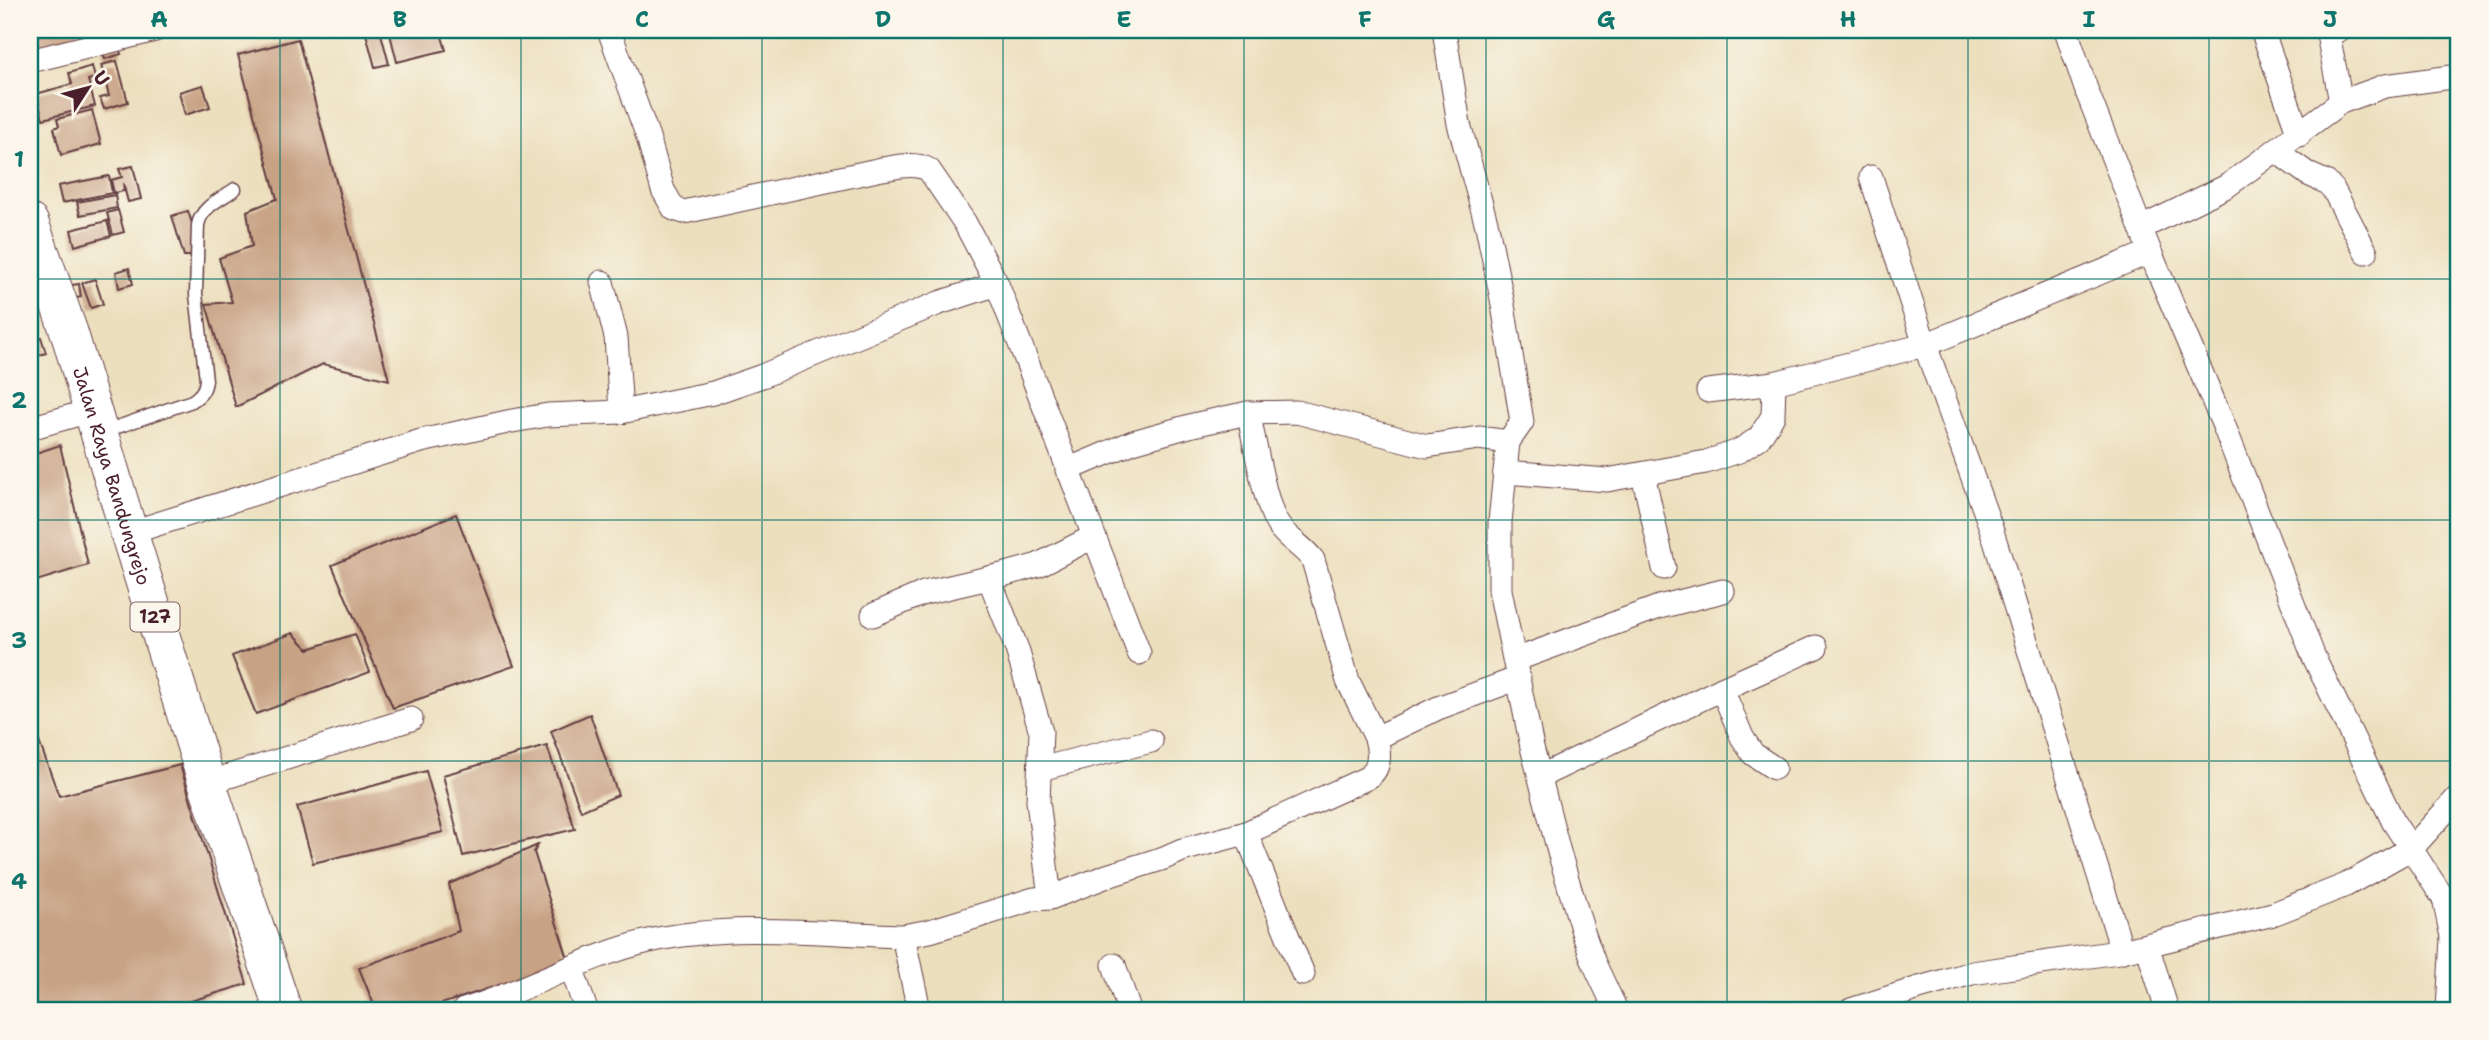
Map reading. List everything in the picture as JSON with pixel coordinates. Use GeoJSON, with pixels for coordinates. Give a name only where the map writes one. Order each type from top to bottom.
{"type":"FeatureCollection","features":[{"type":"Feature","properties":{"kind":"main road","name":"Jalan Raya Bandungrejo"},"geometry":{"type":"LineString","coordinates":[[30,223],[69,332],[207,783],[283,1010]]}},
{"type":"Feature","properties":{"kind":"street"},"geometry":{"type":"LineString","coordinates":[[30,61],[155,30]]}},
{"type":"Feature","properties":{"kind":"street"},"geometry":{"type":"LineString","coordinates":[[609,30],[648,137],[663,190],[674,209],[684,212],[882,169],[905,166],[924,167],[929,170],[965,223],[997,284],[1139,653]]}},
{"type":"Feature","properties":{"kind":"street"},"geometry":{"type":"LineString","coordinates":[[1444,30],[1459,124],[1487,226],[1522,422],[1508,442],[1500,522],[1500,590],[1559,852],[1594,963],[1616,1010]]}},
{"type":"Feature","properties":{"kind":"street"},"geometry":{"type":"LineString","coordinates":[[2066,30],[2086,89],[2150,252],[2224,426],[2314,655],[2394,822],[2444,899],[2452,937],[2448,1010]]}},
{"type":"Feature","properties":{"kind":"street"},"geometry":{"type":"LineString","coordinates":[[2262,30],[2299,135]]}},
{"type":"Feature","properties":{"kind":"street"},"geometry":{"type":"LineString","coordinates":[[2331,31],[2341,103]]}},
{"type":"Feature","properties":{"kind":"street"},"geometry":{"type":"LineString","coordinates":[[2141,228],[2227,186],[2341,103],[2385,86],[2459,76]]}},
{"type":"Feature","properties":{"kind":"street"},"geometry":{"type":"LineString","coordinates":[[2276,151],[2333,189],[2366,252]]}},
{"type":"Feature","properties":{"kind":"street"},"geometry":{"type":"LineString","coordinates":[[1871,177],[1925,345],[1991,528],[2089,838],[2118,937],[2118,952]]}},
{"type":"Feature","properties":{"kind":"street"},"geometry":{"type":"LineString","coordinates":[[1708,391],[1774,383],[1925,345],[2150,252]]}},
{"type":"Feature","properties":{"kind":"street"},"geometry":{"type":"LineString","coordinates":[[602,282],[616,337],[621,412]]}},
{"type":"Feature","properties":{"kind":"street"},"geometry":{"type":"LineString","coordinates":[[129,533],[421,441],[475,428],[548,415],[621,412],[713,393],[762,376],[939,303],[997,284]]}},
{"type":"Feature","properties":{"kind":"street"},"geometry":{"type":"LineString","coordinates":[[1505,472],[1607,480],[1706,462],[1739,451],[1759,438],[1773,416],[1774,383]]}},
{"type":"Feature","properties":{"kind":"street"},"geometry":{"type":"LineString","coordinates":[[1067,470],[1133,442],[1248,413],[1297,412],[1427,446],[1479,438],[1508,442]]}},
{"type":"Feature","properties":{"kind":"street"},"geometry":{"type":"LineString","coordinates":[[464,1010],[646,942],[683,935],[726,932],[903,936],[930,931],[1034,899],[1050,898],[1182,850],[1247,833],[1375,773],[1379,750],[1376,738],[1348,681],[1313,559],[1293,542],[1274,519],[1248,413]]}},
{"type":"Feature","properties":{"kind":"street"},"geometry":{"type":"LineString","coordinates":[[30,428],[97,421]]}},
{"type":"Feature","properties":{"kind":"street"},"geometry":{"type":"LineString","coordinates":[[1643,474],[1664,568]]}},
{"type":"Feature","properties":{"kind":"street"},"geometry":{"type":"LineString","coordinates":[[873,615],[924,593],[1038,565],[1085,541],[1095,542]]}},
{"type":"Feature","properties":{"kind":"street"},"geometry":{"type":"LineString","coordinates":[[989,578],[1017,649],[1041,732],[1038,801],[1050,898]]}},
{"type":"Feature","properties":{"kind":"street"},"geometry":{"type":"LineString","coordinates":[[1376,738],[1517,669],[1659,607],[1723,590]]}},
{"type":"Feature","properties":{"kind":"street"},"geometry":{"type":"LineString","coordinates":[[1541,776],[1816,647]]}},
{"type":"Feature","properties":{"kind":"street"},"geometry":{"type":"LineString","coordinates":[[1722,689],[1742,737],[1753,754],[1774,768]]}},
{"type":"Feature","properties":{"kind":"street"},"geometry":{"type":"LineString","coordinates":[[207,783],[411,719]]}},
{"type":"Feature","properties":{"kind":"street"},"geometry":{"type":"LineString","coordinates":[[1040,769],[1151,741]]}},
{"type":"Feature","properties":{"kind":"street"},"geometry":{"type":"LineString","coordinates":[[1851,1010],[1972,973],[2118,952],[2273,914],[2346,885],[2412,848],[2459,796]]}},
{"type":"Feature","properties":{"kind":"street"},"geometry":{"type":"LineString","coordinates":[[1247,833],[1303,974]]}},
{"type":"Feature","properties":{"kind":"street"},"geometry":{"type":"LineString","coordinates":[[903,936],[919,1010]]}},
{"type":"Feature","properties":{"kind":"street"},"geometry":{"type":"LineString","coordinates":[[2147,945],[2167,1010]]}},
{"type":"Feature","properties":{"kind":"street"},"geometry":{"type":"LineString","coordinates":[[1114,965],[1129,1010]]}},
{"type":"Feature","properties":{"kind":"street"},"geometry":{"type":"LineString","coordinates":[[572,969],[586,1010]]}},
{"type":"Feature","properties":{"kind":"lane"},"geometry":{"type":"LineString","coordinates":[[97,421],[192,401],[205,388],[195,282],[198,225],[205,210],[235,189]]}},
{"type":"Feature","properties":{"kind":"building"},"geometry":{"type":"Polygon","coordinates":[[[30,30],[77,30],[82,44],[30,57],[30,30]]]}},
{"type":"Feature","properties":{"kind":"building"},"geometry":{"type":"Polygon","coordinates":[[[365,30],[380,30],[389,64],[375,67],[365,30]]]}},
{"type":"Feature","properties":{"kind":"building"},"geometry":{"type":"Polygon","coordinates":[[[389,30],[440,30],[446,50],[397,62],[389,30]]]}},
{"type":"Feature","properties":{"kind":"building"},"geometry":{"type":"Polygon","coordinates":[[[298,39],[389,380],[323,364],[236,407],[206,304],[232,302],[219,258],[252,246],[247,211],[277,199],[238,55],[298,39]]]}},
{"type":"Feature","properties":{"kind":"building"},"geometry":{"type":"Polygon","coordinates":[[[118,44],[121,54],[105,59],[102,49],[118,44]]]}},
{"type":"Feature","properties":{"kind":"building"},"geometry":{"type":"Polygon","coordinates":[[[117,61],[128,102],[104,109],[100,98],[109,96],[101,65],[117,61]]]}},
{"type":"Feature","properties":{"kind":"building"},"geometry":{"type":"Polygon","coordinates":[[[92,66],[95,78],[88,80],[95,106],[43,119],[36,94],[72,84],[69,73],[92,66]]]}},
{"type":"Feature","properties":{"kind":"building"},"geometry":{"type":"Polygon","coordinates":[[[203,85],[210,107],[185,115],[179,92],[203,85]]]}},
{"type":"Feature","properties":{"kind":"building"},"geometry":{"type":"Polygon","coordinates":[[[92,110],[101,144],[61,155],[54,128],[59,126],[57,119],[92,110]]]}},
{"type":"Feature","properties":{"kind":"building"},"geometry":{"type":"Polygon","coordinates":[[[133,166],[141,199],[128,202],[123,183],[124,191],[114,193],[111,180],[122,177],[119,169],[133,166]]]}},
{"type":"Feature","properties":{"kind":"building"},"geometry":{"type":"Polygon","coordinates":[[[109,176],[112,193],[62,203],[58,186],[109,176]]]}},
{"type":"Feature","properties":{"kind":"building"},"geometry":{"type":"Polygon","coordinates":[[[115,195],[117,208],[80,215],[77,202],[115,195]]]}},
{"type":"Feature","properties":{"kind":"building"},"geometry":{"type":"Polygon","coordinates":[[[118,210],[124,232],[113,235],[107,213],[118,210]]]}},
{"type":"Feature","properties":{"kind":"building"},"geometry":{"type":"Polygon","coordinates":[[[188,211],[197,239],[195,256],[184,256],[172,216],[188,211]]]}},
{"type":"Feature","properties":{"kind":"building"},"geometry":{"type":"Polygon","coordinates":[[[107,221],[111,236],[75,246],[71,230],[107,221]]]}},
{"type":"Feature","properties":{"kind":"building"},"geometry":{"type":"Polygon","coordinates":[[[129,268],[133,284],[119,288],[116,272],[129,268]]]}},
{"type":"Feature","properties":{"kind":"building"},"geometry":{"type":"Polygon","coordinates":[[[95,279],[103,304],[91,308],[82,283],[95,279]]]}},
{"type":"Feature","properties":{"kind":"building"},"geometry":{"type":"Polygon","coordinates":[[[79,284],[81,297],[69,300],[66,286],[79,284]]]}},
{"type":"Feature","properties":{"kind":"building"},"geometry":{"type":"Polygon","coordinates":[[[41,337],[46,353],[30,358],[30,341],[41,337]]]}},
{"type":"Feature","properties":{"kind":"building"},"geometry":{"type":"Polygon","coordinates":[[[60,445],[88,565],[30,583],[30,455],[60,445]]]}},
{"type":"Feature","properties":{"kind":"building"},"geometry":{"type":"Polygon","coordinates":[[[456,514],[514,666],[393,708],[332,565],[456,514]]]}},
{"type":"Feature","properties":{"kind":"building"},"geometry":{"type":"Polygon","coordinates":[[[293,633],[308,649],[355,634],[370,672],[256,714],[232,656],[293,633]]]}},
{"type":"Feature","properties":{"kind":"building"},"geometry":{"type":"Polygon","coordinates":[[[590,714],[618,795],[581,811],[551,731],[590,714]]]}},
{"type":"Feature","properties":{"kind":"building"},"geometry":{"type":"Polygon","coordinates":[[[30,717],[59,796],[180,765],[247,984],[161,1010],[31,1010],[30,717]]]}},
{"type":"Feature","properties":{"kind":"building"},"geometry":{"type":"Polygon","coordinates":[[[547,746],[575,829],[463,856],[443,775],[547,746]]]}},
{"type":"Feature","properties":{"kind":"building"},"geometry":{"type":"Polygon","coordinates":[[[426,771],[443,832],[313,863],[297,807],[426,771]]]}},
{"type":"Feature","properties":{"kind":"building"},"geometry":{"type":"Polygon","coordinates":[[[538,845],[534,852],[569,962],[423,1010],[376,1010],[359,968],[459,931],[449,884],[538,845]]]}}]}
